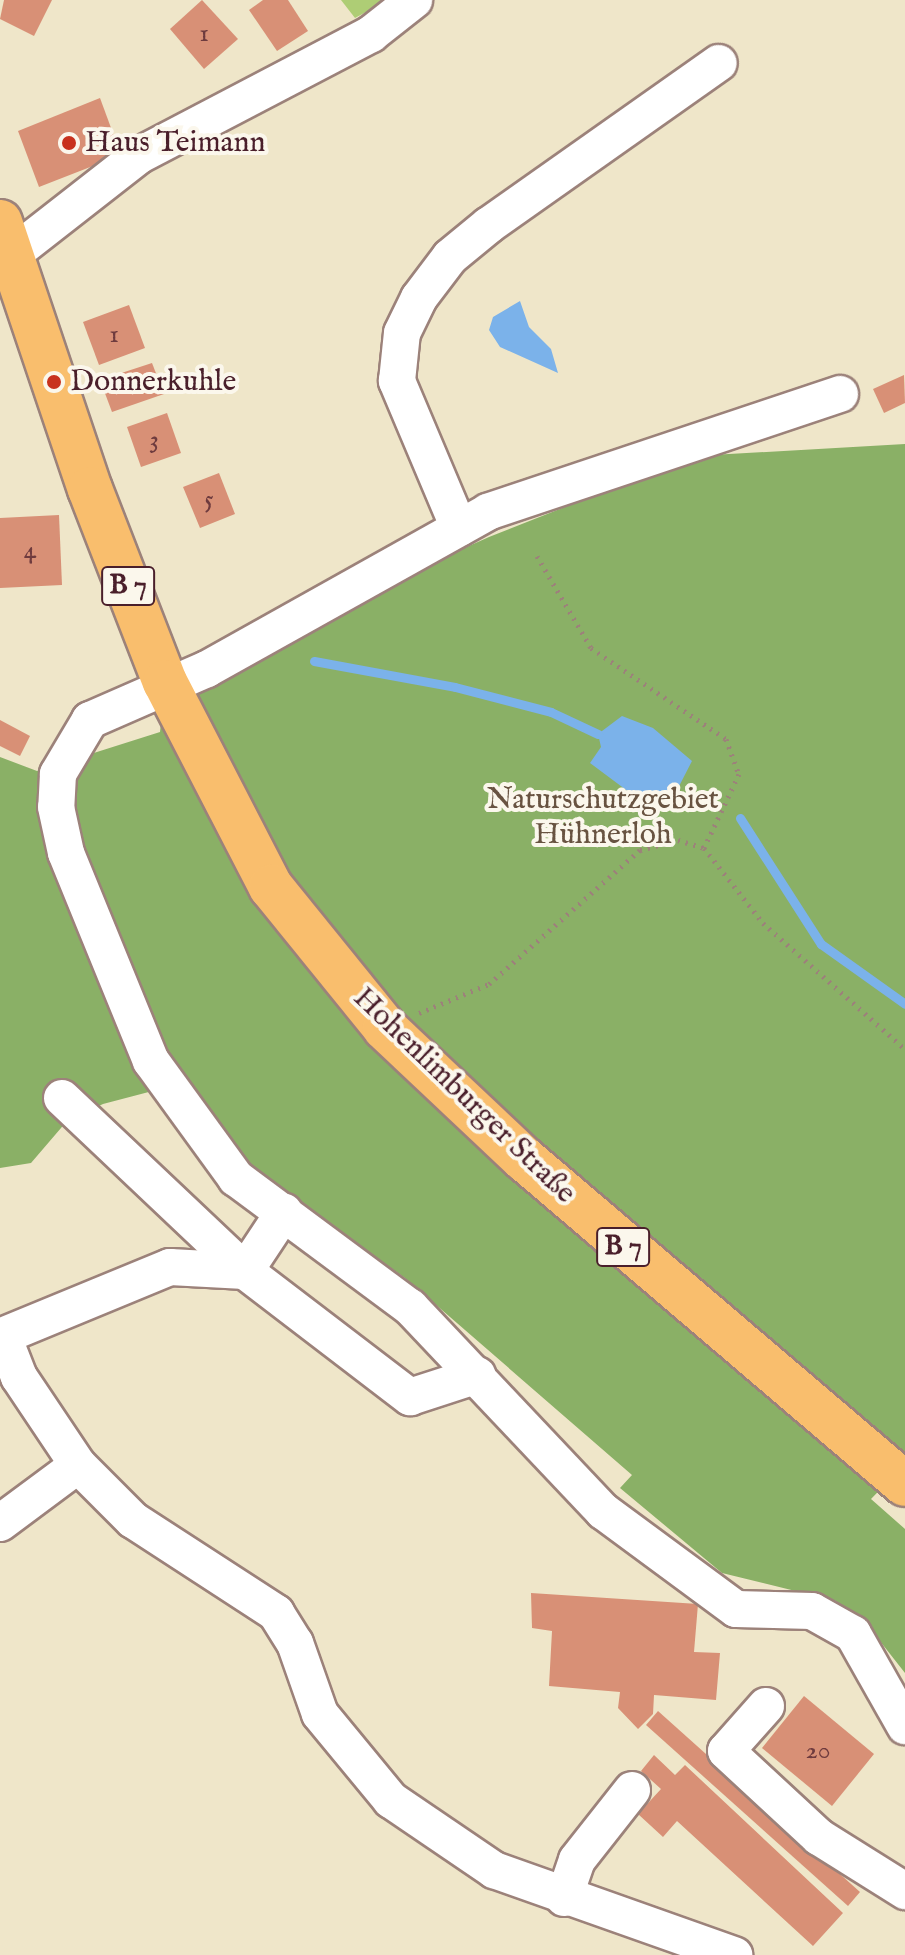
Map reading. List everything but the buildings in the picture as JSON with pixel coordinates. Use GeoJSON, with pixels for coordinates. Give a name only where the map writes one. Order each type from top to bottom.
{"type":"FeatureCollection","features":[{"type":"Feature","properties":{"kind":"main road","name":"Hohenlimburger Straße"},"geometry":{"type":"LineString","coordinates":[[4,246],[165,682],[271,887],[385,1028],[686,1303],[905,1484]]}},
{"type":"Feature","properties":{"kind":"street"},"geometry":{"type":"LineString","coordinates":[[4,246],[138,156],[371,34],[414,0]]}},
{"type":"Feature","properties":{"kind":"street"},"geometry":{"type":"LineString","coordinates":[[459,528],[397,381],[402,333],[419,298],[450,257],[489,225],[719,63]]}},
{"type":"Feature","properties":{"kind":"street"},"geometry":{"type":"LineString","coordinates":[[840,394],[488,512],[207,669],[165,682],[90,720],[58,774],[56,807],[66,853],[151,1061],[236,1178],[410,1307],[478,1375],[603,1511],[736,1609],[812,1611],[853,1634],[905,1726]]}},
{"type":"Feature","properties":{"kind":"street"},"geometry":{"type":"LineString","coordinates":[[62,1098],[245,1271],[410,1397],[478,1375]]}},
{"type":"Feature","properties":{"kind":"street"},"geometry":{"type":"LineString","coordinates":[[245,1271],[284,1212]]}},
{"type":"Feature","properties":{"kind":"street"},"geometry":{"type":"LineString","coordinates":[[245,1271],[170,1267],[2,1337],[10,1386],[78,1465],[133,1520],[276,1613],[295,1643],[320,1714],[391,1800],[494,1870],[564,1898],[734,1955]]}},
{"type":"Feature","properties":{"kind":"street"},"geometry":{"type":"LineString","coordinates":[[0,1523],[78,1465]]}},
{"type":"Feature","properties":{"kind":"street"},"geometry":{"type":"LineString","coordinates":[[766,1706],[726,1751],[819,1837],[905,1891]]}},
{"type":"Feature","properties":{"kind":"street"},"geometry":{"type":"LineString","coordinates":[[564,1898],[577,1860],[632,1790]]}},
{"type":"Feature","properties":{"kind":"path"},"geometry":{"type":"LineString","coordinates":[[537,556],[591,648],[726,739],[739,774],[704,848]]}},
{"type":"Feature","properties":{"kind":"path"},"geometry":{"type":"LineString","coordinates":[[385,1028],[489,984],[640,850],[678,840],[704,848],[763,923],[905,1049]]}},
{"type":"Feature","properties":{"kind":"green space"},"geometry":{"type":"Polygon","coordinates":[[[341,0],[388,0],[355,18],[341,0]]]}},
{"type":"Feature","properties":{"kind":"green space","name":"Naturschutzgebiet Hühnerloh"},"geometry":{"type":"Polygon","coordinates":[[[905,444],[905,1464],[871,1499],[905,1529],[905,1673],[872,1631],[836,1601],[722,1573],[620,1488],[632,1475],[405,1278],[259,1174],[183,1083],[103,1104],[67,1121],[31,1163],[0,1168],[0,757],[37,771],[160,732],[165,682],[489,537],[694,456],[905,444]]]}},
{"type":"Feature","properties":{"kind":"water"},"geometry":{"type":"Polygon","coordinates":[[[520,301],[529,327],[551,349],[558,373],[500,347],[489,330],[493,317],[520,301]]]}},
{"type":"Feature","properties":{"kind":"water"},"geometry":{"type":"Polygon","coordinates":[[[622,716],[653,728],[692,761],[674,796],[653,810],[590,763],[601,747],[598,734],[622,716]]]}},
{"type":"Feature","properties":{"kind":"waterway"},"geometry":{"type":"LineString","coordinates":[[314,661],[455,687],[551,712],[598,734]]}},
{"type":"Feature","properties":{"kind":"waterway"},"geometry":{"type":"LineString","coordinates":[[740,818],[821,944],[905,1004]]}},
{"type":"Feature","properties":{"kind":"place","name":"Haus Teimann"},"geometry":{"type":"Point","coordinates":[69,143]}},
{"type":"Feature","properties":{"kind":"place","name":"Donnerkuhle"},"geometry":{"type":"Point","coordinates":[54,382]}}]}
